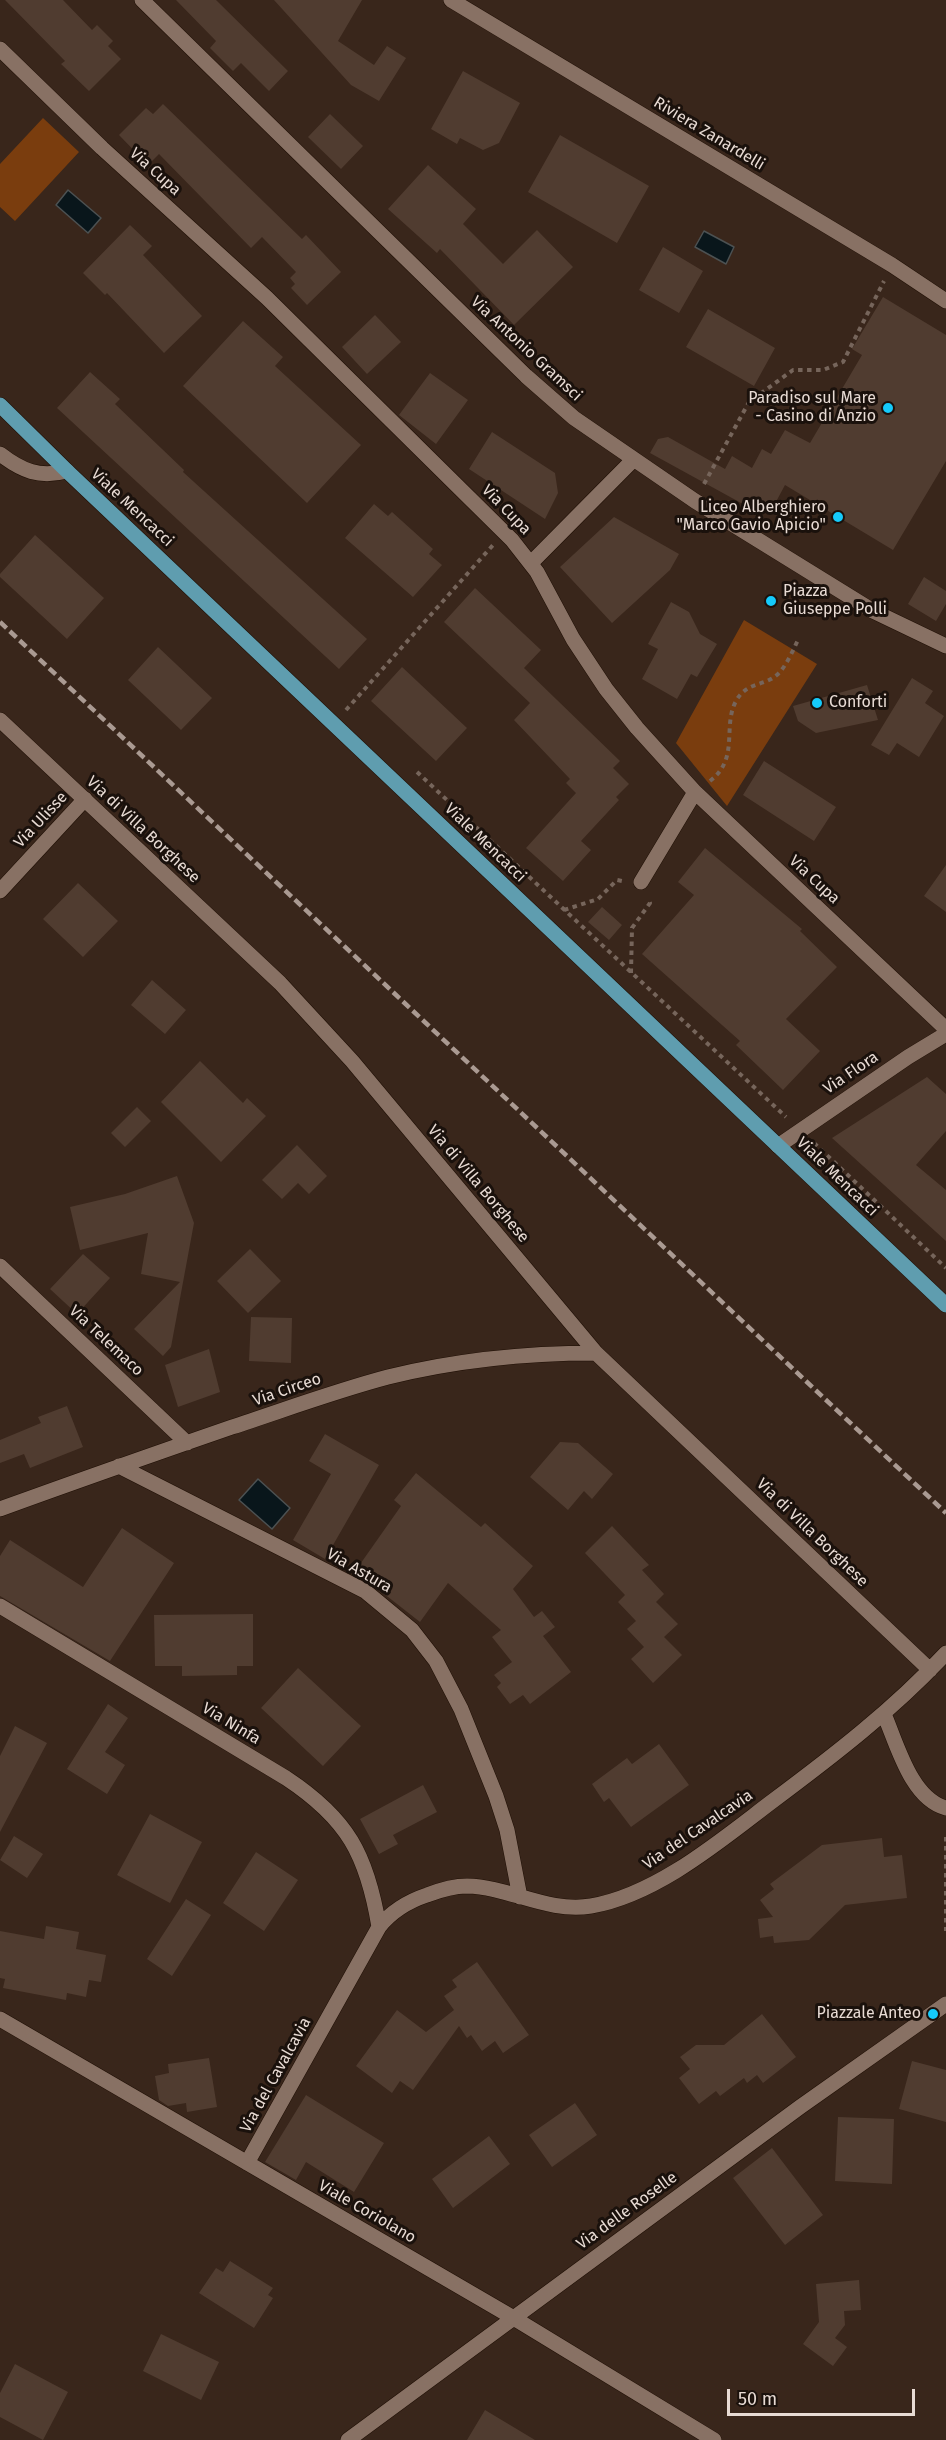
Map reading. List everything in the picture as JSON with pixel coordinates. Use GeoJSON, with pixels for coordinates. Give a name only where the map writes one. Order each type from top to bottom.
{"type":"FeatureCollection","features":[{"type":"Feature","properties":{"kind":"main road","name":"Viale Mencacci"},"geometry":{"type":"LineString","coordinates":[[0,405],[946,1305]]}},
{"type":"Feature","properties":{"kind":"street","name":"Via Antonio Gramsci"},"geometry":{"type":"LineString","coordinates":[[142,0],[540,389],[574,418],[695,501],[873,611],[946,646]]}},
{"type":"Feature","properties":{"kind":"street","name":"Riviera Zanardelli"},"geometry":{"type":"LineString","coordinates":[[451,0],[892,265],[946,302]]}},
{"type":"Feature","properties":{"kind":"street","name":"Via Cupa"},"geometry":{"type":"LineString","coordinates":[[0,49],[102,148],[267,298],[504,532],[531,563],[595,674],[637,728],[695,792],[946,1029]]}},
{"type":"Feature","properties":{"kind":"street"},"geometry":{"type":"LineString","coordinates":[[0,454],[17,467],[37,474],[67,471]]}},
{"type":"Feature","properties":{"kind":"street"},"geometry":{"type":"LineString","coordinates":[[531,563],[634,459]]}},
{"type":"Feature","properties":{"kind":"street","name":"Via di Villa Borghese"},"geometry":{"type":"LineString","coordinates":[[0,720],[269,973],[331,1037],[596,1353],[930,1670]]}},
{"type":"Feature","properties":{"kind":"street"},"geometry":{"type":"LineString","coordinates":[[641,882],[695,792]]}},
{"type":"Feature","properties":{"kind":"street","name":"Via Ulisse"},"geometry":{"type":"LineString","coordinates":[[0,891],[85,799]]}},
{"type":"Feature","properties":{"kind":"street","name":"Via Flora"},"geometry":{"type":"LineString","coordinates":[[778,1146],[908,1057],[946,1034]]}},
{"type":"Feature","properties":{"kind":"street","name":"Via Telemaco"},"geometry":{"type":"LineString","coordinates":[[0,1266],[186,1443]]}},
{"type":"Feature","properties":{"kind":"street","name":"Via Circeo"},"geometry":{"type":"LineString","coordinates":[[0,1509],[329,1395],[423,1369],[516,1355],[596,1353]]}},
{"type":"Feature","properties":{"kind":"street","name":"Via Astura"},"geometry":{"type":"LineString","coordinates":[[119,1466],[353,1585],[389,1609],[412,1630],[439,1666],[461,1709],[507,1830],[520,1898]]}},
{"type":"Feature","properties":{"kind":"street","name":"Via Ninfa"},"geometry":{"type":"LineString","coordinates":[[0,1606],[286,1778],[322,1805],[347,1834],[362,1858],[374,1899],[379,1927]]}},
{"type":"Feature","properties":{"kind":"street","name":"Via del Cavalcavia"},"geometry":{"type":"LineString","coordinates":[[247,2163],[379,1927],[389,1916],[413,1900],[452,1887],[483,1888],[562,1907],[584,1907],[607,1903],[653,1883],[717,1843],[884,1714],[946,1653]]}},
{"type":"Feature","properties":{"kind":"street"},"geometry":{"type":"LineString","coordinates":[[884,1714],[916,1786],[932,1803],[946,1808]]}},
{"type":"Feature","properties":{"kind":"street","name":"Via delle Roselle"},"geometry":{"type":"LineString","coordinates":[[348,2440],[800,2107],[946,2004]]}},
{"type":"Feature","properties":{"kind":"street","name":"Viale Coriolano"},"geometry":{"type":"LineString","coordinates":[[0,2019],[512,2317],[714,2440]]}},
{"type":"Feature","properties":{"kind":"path"},"geometry":{"type":"LineString","coordinates":[[695,501],[749,402],[793,370],[823,370],[843,362],[892,265]]}},
{"type":"Feature","properties":{"kind":"path"},"geometry":{"type":"LineString","coordinates":[[334,724],[504,532]]}},
{"type":"Feature","properties":{"kind":"path"},"geometry":{"type":"LineString","coordinates":[[695,792],[715,777],[724,764],[731,734],[730,716],[744,689],[779,674],[799,638]]}},
{"type":"Feature","properties":{"kind":"path"},"geometry":{"type":"LineString","coordinates":[[342,702],[357,716]]}},
{"type":"Feature","properties":{"kind":"path"},"geometry":{"type":"LineString","coordinates":[[409,764],[946,1268]]}},
{"type":"Feature","properties":{"kind":"path"},"geometry":{"type":"LineString","coordinates":[[543,922],[564,910],[598,899],[617,880],[641,882],[650,903],[632,928],[632,972],[622,998]]}},
{"type":"Feature","properties":{"kind":"path"},"geometry":{"type":"LineString","coordinates":[[946,1837],[946,1931]]}},
{"type":"Feature","properties":{"kind":"shaded area"},"geometry":{"type":"Polygon","coordinates":[[[43,118],[79,152],[15,221],[0,207],[0,164],[43,118]]]}},
{"type":"Feature","properties":{"kind":"shaded area"},"geometry":{"type":"Polygon","coordinates":[[[68,190],[101,218],[88,233],[56,205],[68,190]]]}},
{"type":"Feature","properties":{"kind":"shaded area"},"geometry":{"type":"Polygon","coordinates":[[[704,231],[734,247],[726,264],[695,247],[704,231]]]}},
{"type":"Feature","properties":{"kind":"shaded area"},"geometry":{"type":"Polygon","coordinates":[[[744,620],[817,664],[727,806],[676,743],[744,620]]]}},
{"type":"Feature","properties":{"kind":"shaded area"},"geometry":{"type":"Polygon","coordinates":[[[258,1479],[290,1508],[272,1529],[239,1500],[258,1479]]]}},
{"type":"Feature","properties":{"kind":"building"},"geometry":{"type":"Polygon","coordinates":[[[5,0],[63,0],[92,30],[97,25],[113,41],[108,46],[121,59],[89,91],[61,64],[65,61],[5,0]]]}},
{"type":"Feature","properties":{"kind":"building"},"geometry":{"type":"Polygon","coordinates":[[[176,0],[216,0],[288,71],[269,91],[241,63],[233,71],[210,48],[216,41],[176,0]]]}},
{"type":"Feature","properties":{"kind":"building"},"geometry":{"type":"Polygon","coordinates":[[[274,0],[362,0],[338,41],[374,65],[387,46],[406,58],[379,101],[351,85],[274,0]]]}},
{"type":"Feature","properties":{"kind":"building"},"geometry":{"type":"Polygon","coordinates":[[[463,71],[520,103],[499,143],[483,150],[460,138],[457,144],[431,129],[463,71]]]}},
{"type":"Feature","properties":{"kind":"building"},"geometry":{"type":"Polygon","coordinates":[[[163,104],[302,239],[306,235],[341,272],[307,305],[291,288],[295,284],[290,278],[296,272],[262,237],[251,248],[159,154],[148,165],[119,135],[146,108],[153,114],[163,104]]]}},
{"type":"Feature","properties":{"kind":"building"},"geometry":{"type":"Polygon","coordinates":[[[330,114],[363,146],[341,169],[308,137],[330,114]]]}},
{"type":"Feature","properties":{"kind":"building"},"geometry":{"type":"Polygon","coordinates":[[[560,135],[649,186],[617,243],[528,192],[560,135]]]}},
{"type":"Feature","properties":{"kind":"building"},"geometry":{"type":"Polygon","coordinates":[[[428,165],[476,209],[463,224],[503,264],[537,230],[573,267],[514,325],[440,249],[437,253],[388,209],[428,165]]]}},
{"type":"Feature","properties":{"kind":"building"},"geometry":{"type":"Polygon","coordinates":[[[130,225],[152,246],[143,255],[202,316],[164,353],[107,293],[105,295],[83,273],[130,225]]]}},
{"type":"Feature","properties":{"kind":"building"},"geometry":{"type":"Polygon","coordinates":[[[663,247],[703,271],[679,313],[639,290],[663,247]]]}},
{"type":"Feature","properties":{"kind":"building","name":"Paradiso sul Mare - Casino di Anzio"},"geometry":{"type":"Polygon","coordinates":[[[883,297],[946,335],[946,461],[893,550],[785,485],[770,513],[755,505],[752,509],[650,453],[658,439],[668,437],[725,469],[732,456],[752,468],[762,449],[771,454],[785,430],[810,443],[862,355],[852,349],[883,297]]]}},
{"type":"Feature","properties":{"kind":"building"},"geometry":{"type":"Polygon","coordinates":[[[708,309],[775,348],[754,386],[686,347],[708,309]]]}},
{"type":"Feature","properties":{"kind":"building"},"geometry":{"type":"Polygon","coordinates":[[[375,315],[401,342],[367,374],[342,347],[375,315]]]}},
{"type":"Feature","properties":{"kind":"building"},"geometry":{"type":"Polygon","coordinates":[[[243,321],[283,357],[275,366],[361,445],[307,503],[183,386],[243,321]]]}},
{"type":"Feature","properties":{"kind":"building"},"geometry":{"type":"Polygon","coordinates":[[[90,372],[120,399],[115,404],[184,470],[183,472],[367,639],[339,669],[57,408],[90,372]]]}},
{"type":"Feature","properties":{"kind":"building"},"geometry":{"type":"Polygon","coordinates":[[[430,373],[468,400],[436,444],[399,415],[430,373]]]}},
{"type":"Feature","properties":{"kind":"building"},"geometry":{"type":"Polygon","coordinates":[[[492,432],[555,473],[558,493],[545,519],[469,469],[492,432]]]}},
{"type":"Feature","properties":{"kind":"building"},"geometry":{"type":"Polygon","coordinates":[[[374,504],[388,516],[392,512],[433,549],[429,554],[442,565],[413,597],[345,538],[374,504]]]}},
{"type":"Feature","properties":{"kind":"building"},"geometry":{"type":"Polygon","coordinates":[[[614,517],[679,554],[670,570],[612,623],[560,567],[614,517]]]}},
{"type":"Feature","properties":{"kind":"building"},"geometry":{"type":"Polygon","coordinates":[[[35,535],[104,598],[67,639],[0,577],[0,574],[35,535]]]}},
{"type":"Feature","properties":{"kind":"building"},"geometry":{"type":"Polygon","coordinates":[[[924,577],[946,591],[946,604],[936,621],[908,604],[924,577]]]}},
{"type":"Feature","properties":{"kind":"building"},"geometry":{"type":"Polygon","coordinates":[[[475,588],[541,650],[524,668],[620,761],[613,768],[629,784],[616,797],[619,800],[581,841],[591,850],[563,881],[526,848],[576,793],[566,783],[570,779],[514,720],[530,703],[444,622],[475,588]]]}},
{"type":"Feature","properties":{"kind":"building"},"geometry":{"type":"Polygon","coordinates":[[[671,602],[689,612],[700,634],[717,644],[697,677],[691,674],[677,699],[642,679],[658,649],[648,644],[671,602]]]}},
{"type":"Feature","properties":{"kind":"building"},"geometry":{"type":"Polygon","coordinates":[[[158,647],[212,698],[181,730],[128,680],[158,647]]]}},
{"type":"Feature","properties":{"kind":"building"},"geometry":{"type":"Polygon","coordinates":[[[402,667],[467,728],[436,761],[371,701],[402,667]]]}},
{"type":"Feature","properties":{"kind":"building"},"geometry":{"type":"Polygon","coordinates":[[[912,678],[933,691],[925,703],[944,716],[919,757],[897,743],[889,755],[871,745],[912,678]]]}},
{"type":"Feature","properties":{"kind":"building"},"geometry":{"type":"Polygon","coordinates":[[[867,685],[878,720],[816,733],[798,721],[793,706],[867,685]]]}},
{"type":"Feature","properties":{"kind":"building"},"geometry":{"type":"Polygon","coordinates":[[[764,761],[836,807],[814,841],[743,795],[764,761]]]}},
{"type":"Feature","properties":{"kind":"building"},"geometry":{"type":"Polygon","coordinates":[[[705,848],[802,929],[800,931],[837,967],[786,1019],[820,1051],[783,1090],[736,1045],[740,1041],[642,954],[694,895],[678,882],[705,848]]]}},
{"type":"Feature","properties":{"kind":"building"},"geometry":{"type":"Polygon","coordinates":[[[946,865],[946,912],[924,896],[946,865]]]}},
{"type":"Feature","properties":{"kind":"building"},"geometry":{"type":"Polygon","coordinates":[[[78,883],[118,921],[83,957],[43,919],[78,883]]]}},
{"type":"Feature","properties":{"kind":"building"},"geometry":{"type":"Polygon","coordinates":[[[602,907],[622,925],[609,940],[588,922],[602,907]]]}},
{"type":"Feature","properties":{"kind":"building"},"geometry":{"type":"Polygon","coordinates":[[[152,980],[186,1010],[165,1034],[131,1005],[152,980]]]}},
{"type":"Feature","properties":{"kind":"building"},"geometry":{"type":"Polygon","coordinates":[[[200,1061],[243,1103],[247,1098],[266,1116],[221,1162],[161,1102],[200,1061]]]}},
{"type":"Feature","properties":{"kind":"building"},"geometry":{"type":"Polygon","coordinates":[[[927,1077],[946,1094],[946,1131],[916,1165],[946,1190],[946,1241],[832,1138],[927,1077]]]}},
{"type":"Feature","properties":{"kind":"building"},"geometry":{"type":"Polygon","coordinates":[[[137,1107],[151,1121],[125,1147],[111,1133],[137,1107]]]}},
{"type":"Feature","properties":{"kind":"building"},"geometry":{"type":"Polygon","coordinates":[[[297,1145],[327,1176],[309,1194],[298,1183],[282,1199],[262,1180],[297,1145]]]}},
{"type":"Feature","properties":{"kind":"building"},"geometry":{"type":"Polygon","coordinates":[[[177,1176],[194,1223],[171,1347],[163,1356],[134,1329],[180,1282],[141,1274],[148,1233],[80,1250],[70,1207],[125,1194],[177,1176]]]}},
{"type":"Feature","properties":{"kind":"building"},"geometry":{"type":"Polygon","coordinates":[[[250,1249],[281,1281],[248,1313],[217,1281],[250,1249]]]}},
{"type":"Feature","properties":{"kind":"building"},"geometry":{"type":"Polygon","coordinates":[[[83,1254],[110,1278],[77,1314],[50,1289],[83,1254]]]}},
{"type":"Feature","properties":{"kind":"building"},"geometry":{"type":"Polygon","coordinates":[[[251,1317],[292,1318],[291,1363],[249,1361],[251,1317]]]}},
{"type":"Feature","properties":{"kind":"building"},"geometry":{"type":"Polygon","coordinates":[[[209,1349],[220,1392],[178,1407],[165,1365],[209,1349]]]}},
{"type":"Feature","properties":{"kind":"building"},"geometry":{"type":"Polygon","coordinates":[[[67,1406],[83,1447],[30,1468],[24,1454],[0,1463],[0,1440],[41,1423],[38,1417],[67,1406]]]}},
{"type":"Feature","properties":{"kind":"building"},"geometry":{"type":"Polygon","coordinates":[[[325,1434],[379,1465],[325,1559],[293,1540],[331,1474],[309,1461],[325,1434]]]}},
{"type":"Feature","properties":{"kind":"building"},"geometry":{"type":"Polygon","coordinates":[[[560,1442],[578,1443],[613,1474],[592,1499],[584,1491],[568,1510],[530,1477],[560,1442]]]}},
{"type":"Feature","properties":{"kind":"building"},"geometry":{"type":"Polygon","coordinates":[[[416,1473],[481,1527],[485,1523],[533,1566],[513,1589],[534,1617],[542,1611],[555,1627],[543,1636],[571,1672],[530,1704],[523,1695],[510,1704],[497,1687],[501,1683],[494,1675],[512,1662],[492,1637],[501,1630],[448,1583],[420,1622],[383,1593],[385,1591],[356,1570],[401,1506],[394,1500],[416,1473]]]}},
{"type":"Feature","properties":{"kind":"building"},"geometry":{"type":"Polygon","coordinates":[[[612,1526],[649,1565],[642,1570],[664,1594],[656,1602],[678,1624],[664,1637],[682,1655],[653,1683],[631,1659],[644,1647],[627,1629],[636,1621],[618,1602],[625,1595],[585,1553],[612,1526]]]}},
{"type":"Feature","properties":{"kind":"building"},"geometry":{"type":"Polygon","coordinates":[[[122,1528],[174,1563],[110,1661],[0,1596],[0,1556],[10,1540],[83,1587],[122,1528]]]}},
{"type":"Feature","properties":{"kind":"building"},"geometry":{"type":"Polygon","coordinates":[[[253,1614],[253,1666],[237,1666],[237,1675],[182,1676],[182,1666],[155,1666],[154,1615],[253,1614]]]}},
{"type":"Feature","properties":{"kind":"building"},"geometry":{"type":"Polygon","coordinates":[[[298,1668],[361,1726],[323,1766],[261,1708],[298,1668]]]}},
{"type":"Feature","properties":{"kind":"building"},"geometry":{"type":"Polygon","coordinates":[[[108,1704],[128,1718],[105,1752],[125,1765],[107,1794],[67,1769],[108,1704]]]}},
{"type":"Feature","properties":{"kind":"building"},"geometry":{"type":"Polygon","coordinates":[[[15,1726],[47,1743],[0,1832],[0,1756],[15,1726]]]}},
{"type":"Feature","properties":{"kind":"building"},"geometry":{"type":"Polygon","coordinates":[[[659,1744],[689,1785],[631,1827],[609,1798],[604,1802],[592,1784],[627,1758],[632,1764],[659,1744]]]}},
{"type":"Feature","properties":{"kind":"building"},"geometry":{"type":"Polygon","coordinates":[[[423,1785],[437,1812],[393,1835],[398,1844],[379,1854],[360,1819],[423,1785]]]}},
{"type":"Feature","properties":{"kind":"building"},"geometry":{"type":"Polygon","coordinates":[[[150,1814],[202,1842],[170,1903],[117,1875],[150,1814]]]}},
{"type":"Feature","properties":{"kind":"building"},"geometry":{"type":"Polygon","coordinates":[[[14,1836],[43,1854],[27,1878],[0,1860],[14,1836]]]}},
{"type":"Feature","properties":{"kind":"building"},"geometry":{"type":"Polygon","coordinates":[[[882,1838],[884,1857],[902,1855],[907,1898],[845,1905],[809,1940],[774,1943],[773,1936],[760,1938],[758,1919],[773,1917],[760,1900],[774,1889],[770,1884],[822,1845],[882,1838]]]}},
{"type":"Feature","properties":{"kind":"building"},"geometry":{"type":"Polygon","coordinates":[[[256,1852],[298,1880],[264,1931],[223,1903],[256,1852]]]}},
{"type":"Feature","properties":{"kind":"building"},"geometry":{"type":"Polygon","coordinates":[[[186,1899],[211,1915],[172,1976],[147,1959],[186,1899]]]}},
{"type":"Feature","properties":{"kind":"building"},"geometry":{"type":"Polygon","coordinates":[[[46,1926],[79,1932],[76,1949],[106,1955],[101,1982],[89,1980],[86,1997],[67,1993],[66,2000],[3,1988],[5,1979],[0,1978],[0,1931],[44,1939],[46,1926]]]}},
{"type":"Feature","properties":{"kind":"building"},"geometry":{"type":"Polygon","coordinates":[[[477,1962],[529,2035],[503,2053],[495,2041],[482,2051],[471,2035],[467,2038],[459,2026],[413,2090],[400,2081],[392,2093],[356,2066],[397,2010],[426,2032],[454,2010],[444,1996],[457,1987],[452,1980],[477,1962]]]}},
{"type":"Feature","properties":{"kind":"building"},"geometry":{"type":"Polygon","coordinates":[[[762,2014],[796,2057],[763,2083],[757,2075],[747,2083],[744,2078],[720,2096],[716,2091],[699,2104],[679,2078],[690,2069],[680,2057],[696,2045],[724,2045],[762,2014]]]}},
{"type":"Feature","properties":{"kind":"building"},"geometry":{"type":"Polygon","coordinates":[[[209,2058],[217,2107],[187,2112],[186,2103],[168,2106],[159,2100],[155,2076],[169,2073],[168,2064],[209,2058]]]}},
{"type":"Feature","properties":{"kind":"building"},"geometry":{"type":"Polygon","coordinates":[[[912,2061],[946,2070],[946,2122],[899,2109],[912,2061]]]}},
{"type":"Feature","properties":{"kind":"building"},"geometry":{"type":"Polygon","coordinates":[[[306,2095],[384,2143],[354,2192],[306,2162],[296,2180],[265,2162],[306,2095]]]}},
{"type":"Feature","properties":{"kind":"building"},"geometry":{"type":"Polygon","coordinates":[[[575,2103],[597,2135],[552,2167],[529,2135],[575,2103]]]}},
{"type":"Feature","properties":{"kind":"building"},"geometry":{"type":"Polygon","coordinates":[[[838,2117],[894,2119],[892,2184],[835,2181],[838,2117]]]}},
{"type":"Feature","properties":{"kind":"building"},"geometry":{"type":"Polygon","coordinates":[[[489,2136],[510,2164],[453,2208],[432,2179],[489,2136]]]}},
{"type":"Feature","properties":{"kind":"building"},"geometry":{"type":"Polygon","coordinates":[[[772,2148],[823,2215],[785,2245],[733,2178],[772,2148]]]}},
{"type":"Feature","properties":{"kind":"building"},"geometry":{"type":"Polygon","coordinates":[[[230,2261],[273,2288],[268,2295],[273,2298],[254,2328],[199,2293],[216,2268],[223,2272],[230,2261]]]}},
{"type":"Feature","properties":{"kind":"building"},"geometry":{"type":"Polygon","coordinates":[[[859,2280],[861,2310],[844,2311],[845,2325],[835,2338],[847,2347],[833,2366],[803,2344],[819,2322],[816,2284],[859,2280]]]}},
{"type":"Feature","properties":{"kind":"building"},"geometry":{"type":"Polygon","coordinates":[[[161,2334],[219,2362],[201,2400],[143,2371],[161,2334]]]}},
{"type":"Feature","properties":{"kind":"building"},"geometry":{"type":"Polygon","coordinates":[[[15,2364],[68,2392],[43,2440],[0,2417],[0,2393],[15,2364]]]}},
{"type":"Feature","properties":{"kind":"building"},"geometry":{"type":"Polygon","coordinates":[[[485,2410],[535,2440],[467,2440],[485,2410]]]}},
{"type":"Feature","properties":{"kind":"railway"},"geometry":{"type":"LineString","coordinates":[[0,622],[946,1513]]}},
{"type":"Feature","properties":{"kind":"place","name":"Paradiso sul Mare - Casino di Anzio"},"geometry":{"type":"Point","coordinates":[888,408]}},
{"type":"Feature","properties":{"kind":"place","name":"Liceo Alberghiero \"Marco Gavio Apicio\""},"geometry":{"type":"Point","coordinates":[838,517]}},
{"type":"Feature","properties":{"kind":"place","name":"Piazza Giuseppe Polli"},"geometry":{"type":"Point","coordinates":[771,601]}},
{"type":"Feature","properties":{"kind":"place","name":"Conforti"},"geometry":{"type":"Point","coordinates":[817,703]}},
{"type":"Feature","properties":{"kind":"place","name":"Piazzale Anteo"},"geometry":{"type":"Point","coordinates":[933,2014]}}]}
